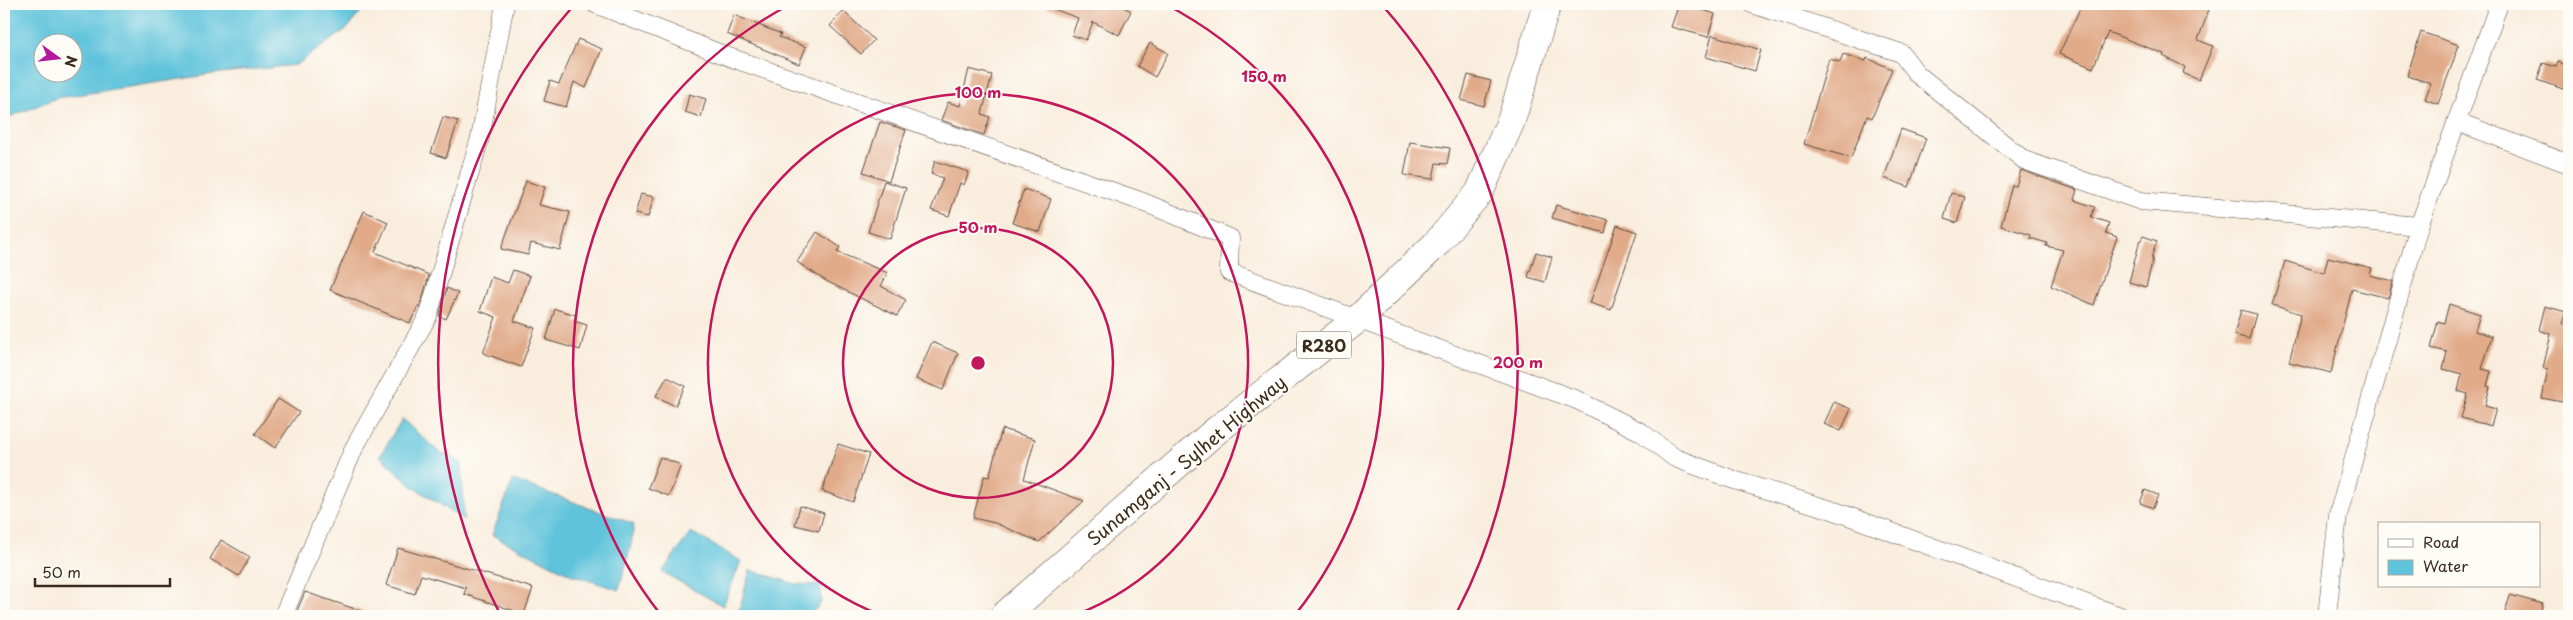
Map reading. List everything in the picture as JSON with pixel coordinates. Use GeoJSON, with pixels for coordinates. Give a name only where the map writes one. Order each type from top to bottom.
{"type":"FeatureCollection","features":[{"type":"Feature","properties":{"kind":"main road","name":"Sunamganj - Sylhet Highway"},"geometry":{"type":"LineString","coordinates":[[1004,616],[1212,434],[1359,318],[1436,244],[1479,193],[1511,121],[1547,4]]}},
{"type":"Feature","properties":{"kind":"street"},"geometry":{"type":"LineString","coordinates":[[282,616],[289,607],[354,448],[428,316],[480,138],[505,4]]}},
{"type":"Feature","properties":{"kind":"street"},"geometry":{"type":"LineString","coordinates":[[595,4],[729,57],[1134,198],[1230,238],[1229,272],[1359,318],[1577,400],[1641,432],[1675,458],[1734,480],[1832,510],[2120,616]]}},
{"type":"Feature","properties":{"kind":"street"},"geometry":{"type":"LineString","coordinates":[[1752,4],[1901,53],[1917,74],[2024,160],[2141,201],[2419,226]]}},
{"type":"Feature","properties":{"kind":"street"},"geometry":{"type":"LineString","coordinates":[[2327,616],[2338,516],[2419,226],[2499,4]]}},
{"type":"Feature","properties":{"kind":"street"},"geometry":{"type":"LineString","coordinates":[[2458,122],[2569,164]]}},
{"type":"Feature","properties":{"kind":"water"},"geometry":{"type":"Polygon","coordinates":[[[4,4],[367,4],[348,28],[296,65],[220,73],[57,98],[4,119],[4,4]]]}},
{"type":"Feature","properties":{"kind":"water"},"geometry":{"type":"Polygon","coordinates":[[[402,419],[439,452],[462,463],[464,520],[412,486],[380,456],[402,419]]]}},
{"type":"Feature","properties":{"kind":"water"},"geometry":{"type":"Polygon","coordinates":[[[513,480],[634,524],[631,545],[619,590],[572,575],[492,535],[513,480]]]}},
{"type":"Feature","properties":{"kind":"water"},"geometry":{"type":"Polygon","coordinates":[[[691,532],[741,561],[723,606],[662,572],[691,532]]]}},
{"type":"Feature","properties":{"kind":"water"},"geometry":{"type":"Polygon","coordinates":[[[750,570],[796,584],[821,585],[821,603],[813,612],[813,616],[753,616],[739,610],[750,570]]]}},
{"type":"Feature","properties":{"kind":"building"},"geometry":{"type":"Polygon","coordinates":[[[1045,4],[1118,4],[1131,11],[1119,35],[1093,22],[1086,40],[1072,35],[1078,18],[1045,6],[1045,4]]]}},
{"type":"Feature","properties":{"kind":"building"},"geometry":{"type":"Polygon","coordinates":[[[1679,4],[1698,4],[1697,8],[1715,14],[1708,37],[1671,27],[1679,4]]]}},
{"type":"Feature","properties":{"kind":"building"},"geometry":{"type":"Polygon","coordinates":[[[2082,4],[2211,4],[2198,40],[2213,46],[2199,80],[2183,73],[2185,67],[2163,56],[2164,54],[2108,32],[2093,68],[2059,54],[2082,4]]]}},
{"type":"Feature","properties":{"kind":"building"},"geometry":{"type":"Polygon","coordinates":[[[843,11],[874,40],[861,54],[830,26],[843,11]]]}},
{"type":"Feature","properties":{"kind":"building"},"geometry":{"type":"Polygon","coordinates":[[[734,15],[781,34],[779,37],[806,47],[799,64],[727,34],[734,15]]]}},
{"type":"Feature","properties":{"kind":"building"},"geometry":{"type":"Polygon","coordinates":[[[2421,32],[2459,45],[2438,104],[2425,99],[2431,83],[2407,76],[2421,32]]]}},
{"type":"Feature","properties":{"kind":"building"},"geometry":{"type":"Polygon","coordinates":[[[1712,35],[1761,50],[1755,71],[1706,57],[1712,35]]]}},
{"type":"Feature","properties":{"kind":"building"},"geometry":{"type":"Polygon","coordinates":[[[578,39],[602,49],[586,88],[574,82],[566,107],[544,101],[550,81],[559,84],[578,39]]]}},
{"type":"Feature","properties":{"kind":"building"},"geometry":{"type":"Polygon","coordinates":[[[1150,43],[1168,53],[1155,77],[1137,66],[1150,43]]]}},
{"type":"Feature","properties":{"kind":"building"},"geometry":{"type":"Polygon","coordinates":[[[1843,54],[1866,61],[1867,58],[1892,69],[1872,118],[1867,116],[1851,158],[1804,144],[1829,59],[1840,62],[1843,54]]]}},
{"type":"Feature","properties":{"kind":"building"},"geometry":{"type":"Polygon","coordinates":[[[2558,62],[2569,66],[2563,89],[2537,80],[2543,63],[2556,67],[2558,62]]]}},
{"type":"Feature","properties":{"kind":"building"},"geometry":{"type":"Polygon","coordinates":[[[969,69],[992,75],[982,114],[990,117],[984,135],[941,120],[948,102],[960,106],[969,69]]]}},
{"type":"Feature","properties":{"kind":"building"},"geometry":{"type":"Polygon","coordinates":[[[1468,75],[1491,81],[1484,106],[1461,100],[1468,75]]]}},
{"type":"Feature","properties":{"kind":"building"},"geometry":{"type":"Polygon","coordinates":[[[689,94],[706,99],[701,117],[685,112],[689,94]]]}},
{"type":"Feature","properties":{"kind":"building"},"geometry":{"type":"Polygon","coordinates":[[[443,117],[458,121],[446,158],[431,153],[443,117]]]}},
{"type":"Feature","properties":{"kind":"building"},"geometry":{"type":"Polygon","coordinates":[[[880,122],[906,130],[889,181],[863,172],[880,122]]]}},
{"type":"Feature","properties":{"kind":"building"},"geometry":{"type":"Polygon","coordinates":[[[1901,129],[1926,138],[1909,187],[1884,178],[1901,129]]]}},
{"type":"Feature","properties":{"kind":"building"},"geometry":{"type":"Polygon","coordinates":[[[1410,142],[1450,148],[1447,164],[1436,163],[1433,179],[1404,175],[1410,142]]]}},
{"type":"Feature","properties":{"kind":"building"},"geometry":{"type":"Polygon","coordinates":[[[935,161],[969,172],[964,185],[960,183],[949,216],[931,210],[943,178],[931,174],[935,161]]]}},
{"type":"Feature","properties":{"kind":"building"},"geometry":{"type":"Polygon","coordinates":[[[2021,170],[2077,190],[2074,200],[2095,207],[2091,217],[2109,223],[2106,233],[2117,237],[2094,305],[2051,286],[2063,250],[2046,246],[2047,243],[2030,238],[2031,235],[2001,226],[2012,185],[2016,186],[2021,170]]]}},
{"type":"Feature","properties":{"kind":"building"},"geometry":{"type":"Polygon","coordinates":[[[526,181],[545,187],[539,205],[570,212],[560,250],[531,243],[528,255],[501,249],[526,181]]]}},
{"type":"Feature","properties":{"kind":"building"},"geometry":{"type":"Polygon","coordinates":[[[884,181],[906,188],[890,239],[868,232],[884,181]]]}},
{"type":"Feature","properties":{"kind":"building"},"geometry":{"type":"Polygon","coordinates":[[[1024,189],[1051,199],[1040,232],[1012,223],[1024,189]]]}},
{"type":"Feature","properties":{"kind":"building"},"geometry":{"type":"Polygon","coordinates":[[[1951,193],[1965,197],[1957,223],[1944,219],[1951,193]]]}},
{"type":"Feature","properties":{"kind":"building"},"geometry":{"type":"Polygon","coordinates":[[[641,194],[654,197],[648,217],[635,214],[641,194]]]}},
{"type":"Feature","properties":{"kind":"building"},"geometry":{"type":"Polygon","coordinates":[[[1556,205],[1608,220],[1605,233],[1552,218],[1556,205]]]}},
{"type":"Feature","properties":{"kind":"building"},"geometry":{"type":"Polygon","coordinates":[[[364,211],[388,222],[375,252],[429,275],[420,307],[418,306],[410,323],[330,290],[364,211]]]}},
{"type":"Feature","properties":{"kind":"building"},"geometry":{"type":"Polygon","coordinates":[[[1617,225],[1637,232],[1611,310],[1590,303],[1617,225]]]}},
{"type":"Feature","properties":{"kind":"building"},"geometry":{"type":"Polygon","coordinates":[[[817,232],[840,247],[837,252],[888,273],[881,286],[906,300],[897,316],[826,281],[797,262],[817,232]]]}},
{"type":"Feature","properties":{"kind":"building"},"geometry":{"type":"Polygon","coordinates":[[[2143,236],[2157,241],[2151,258],[2153,258],[2146,287],[2129,282],[2143,236]]]}},
{"type":"Feature","properties":{"kind":"building"},"geometry":{"type":"Polygon","coordinates":[[[1536,252],[1552,257],[1545,282],[1528,277],[1536,252]]]}},
{"type":"Feature","properties":{"kind":"building"},"geometry":{"type":"Polygon","coordinates":[[[2328,257],[2372,268],[2370,275],[2393,281],[2388,298],[2352,289],[2331,373],[2289,362],[2301,314],[2272,305],[2285,261],[2324,273],[2328,257]]]}},
{"type":"Feature","properties":{"kind":"building"},"geometry":{"type":"Polygon","coordinates":[[[513,270],[530,276],[514,321],[535,328],[521,367],[483,353],[496,317],[480,311],[491,277],[508,283],[513,270]]]}},
{"type":"Feature","properties":{"kind":"building"},"geometry":{"type":"Polygon","coordinates":[[[447,288],[458,293],[446,319],[439,316],[447,288]]]}},
{"type":"Feature","properties":{"kind":"building"},"geometry":{"type":"Polygon","coordinates":[[[2449,304],[2480,314],[2475,331],[2492,336],[2482,369],[2491,371],[2487,386],[2490,387],[2485,406],[2496,409],[2491,426],[2461,418],[2468,394],[2458,391],[2462,374],[2443,369],[2447,352],[2431,348],[2438,321],[2444,323],[2449,304]]]}},
{"type":"Feature","properties":{"kind":"building"},"geometry":{"type":"Polygon","coordinates":[[[2545,306],[2566,312],[2562,324],[2569,326],[2569,394],[2567,403],[2542,398],[2548,369],[2543,368],[2551,334],[2539,330],[2545,306]]]}},
{"type":"Feature","properties":{"kind":"building"},"geometry":{"type":"Polygon","coordinates":[[[555,309],[576,315],[574,321],[587,325],[580,350],[546,340],[555,309]]]}},
{"type":"Feature","properties":{"kind":"building"},"geometry":{"type":"Polygon","coordinates":[[[2241,310],[2256,314],[2249,339],[2234,335],[2241,310]]]}},
{"type":"Feature","properties":{"kind":"building"},"geometry":{"type":"Polygon","coordinates":[[[932,342],[958,353],[943,390],[916,379],[932,342]]]}},
{"type":"Feature","properties":{"kind":"building"},"geometry":{"type":"Polygon","coordinates":[[[667,377],[685,386],[675,406],[656,396],[667,377]]]}},
{"type":"Feature","properties":{"kind":"building"},"geometry":{"type":"Polygon","coordinates":[[[278,399],[299,412],[275,448],[255,434],[278,399]]]}},
{"type":"Feature","properties":{"kind":"building"},"geometry":{"type":"Polygon","coordinates":[[[1834,402],[1851,409],[1841,431],[1824,424],[1834,402]]]}},
{"type":"Feature","properties":{"kind":"building"},"geometry":{"type":"Polygon","coordinates":[[[1002,429],[1035,439],[1024,479],[1084,501],[1039,542],[995,523],[973,518],[984,476],[989,477],[1002,429]]]}},
{"type":"Feature","properties":{"kind":"building"},"geometry":{"type":"Polygon","coordinates":[[[838,444],[869,454],[853,502],[822,491],[838,444]]]}},
{"type":"Feature","properties":{"kind":"building"},"geometry":{"type":"Polygon","coordinates":[[[660,457],[681,465],[669,496],[648,488],[660,457]]]}},
{"type":"Feature","properties":{"kind":"building"},"geometry":{"type":"Polygon","coordinates":[[[2145,490],[2158,495],[2153,508],[2140,503],[2145,490]]]}},
{"type":"Feature","properties":{"kind":"building"},"geometry":{"type":"Polygon","coordinates":[[[800,506],[824,513],[819,531],[795,525],[800,506]]]}},
{"type":"Feature","properties":{"kind":"building"},"geometry":{"type":"Polygon","coordinates":[[[221,540],[250,557],[239,576],[210,559],[221,540]]]}},
{"type":"Feature","properties":{"kind":"building"},"geometry":{"type":"Polygon","coordinates":[[[398,548],[533,588],[524,614],[464,594],[466,588],[421,575],[415,594],[386,585],[398,548]]]}},
{"type":"Feature","properties":{"kind":"building"},"geometry":{"type":"Polygon","coordinates":[[[305,592],[370,614],[369,616],[312,616],[297,611],[305,592]]]}},
{"type":"Feature","properties":{"kind":"building"},"geometry":{"type":"Polygon","coordinates":[[[2510,595],[2543,604],[2539,616],[2504,616],[2510,595]]]}}]}
